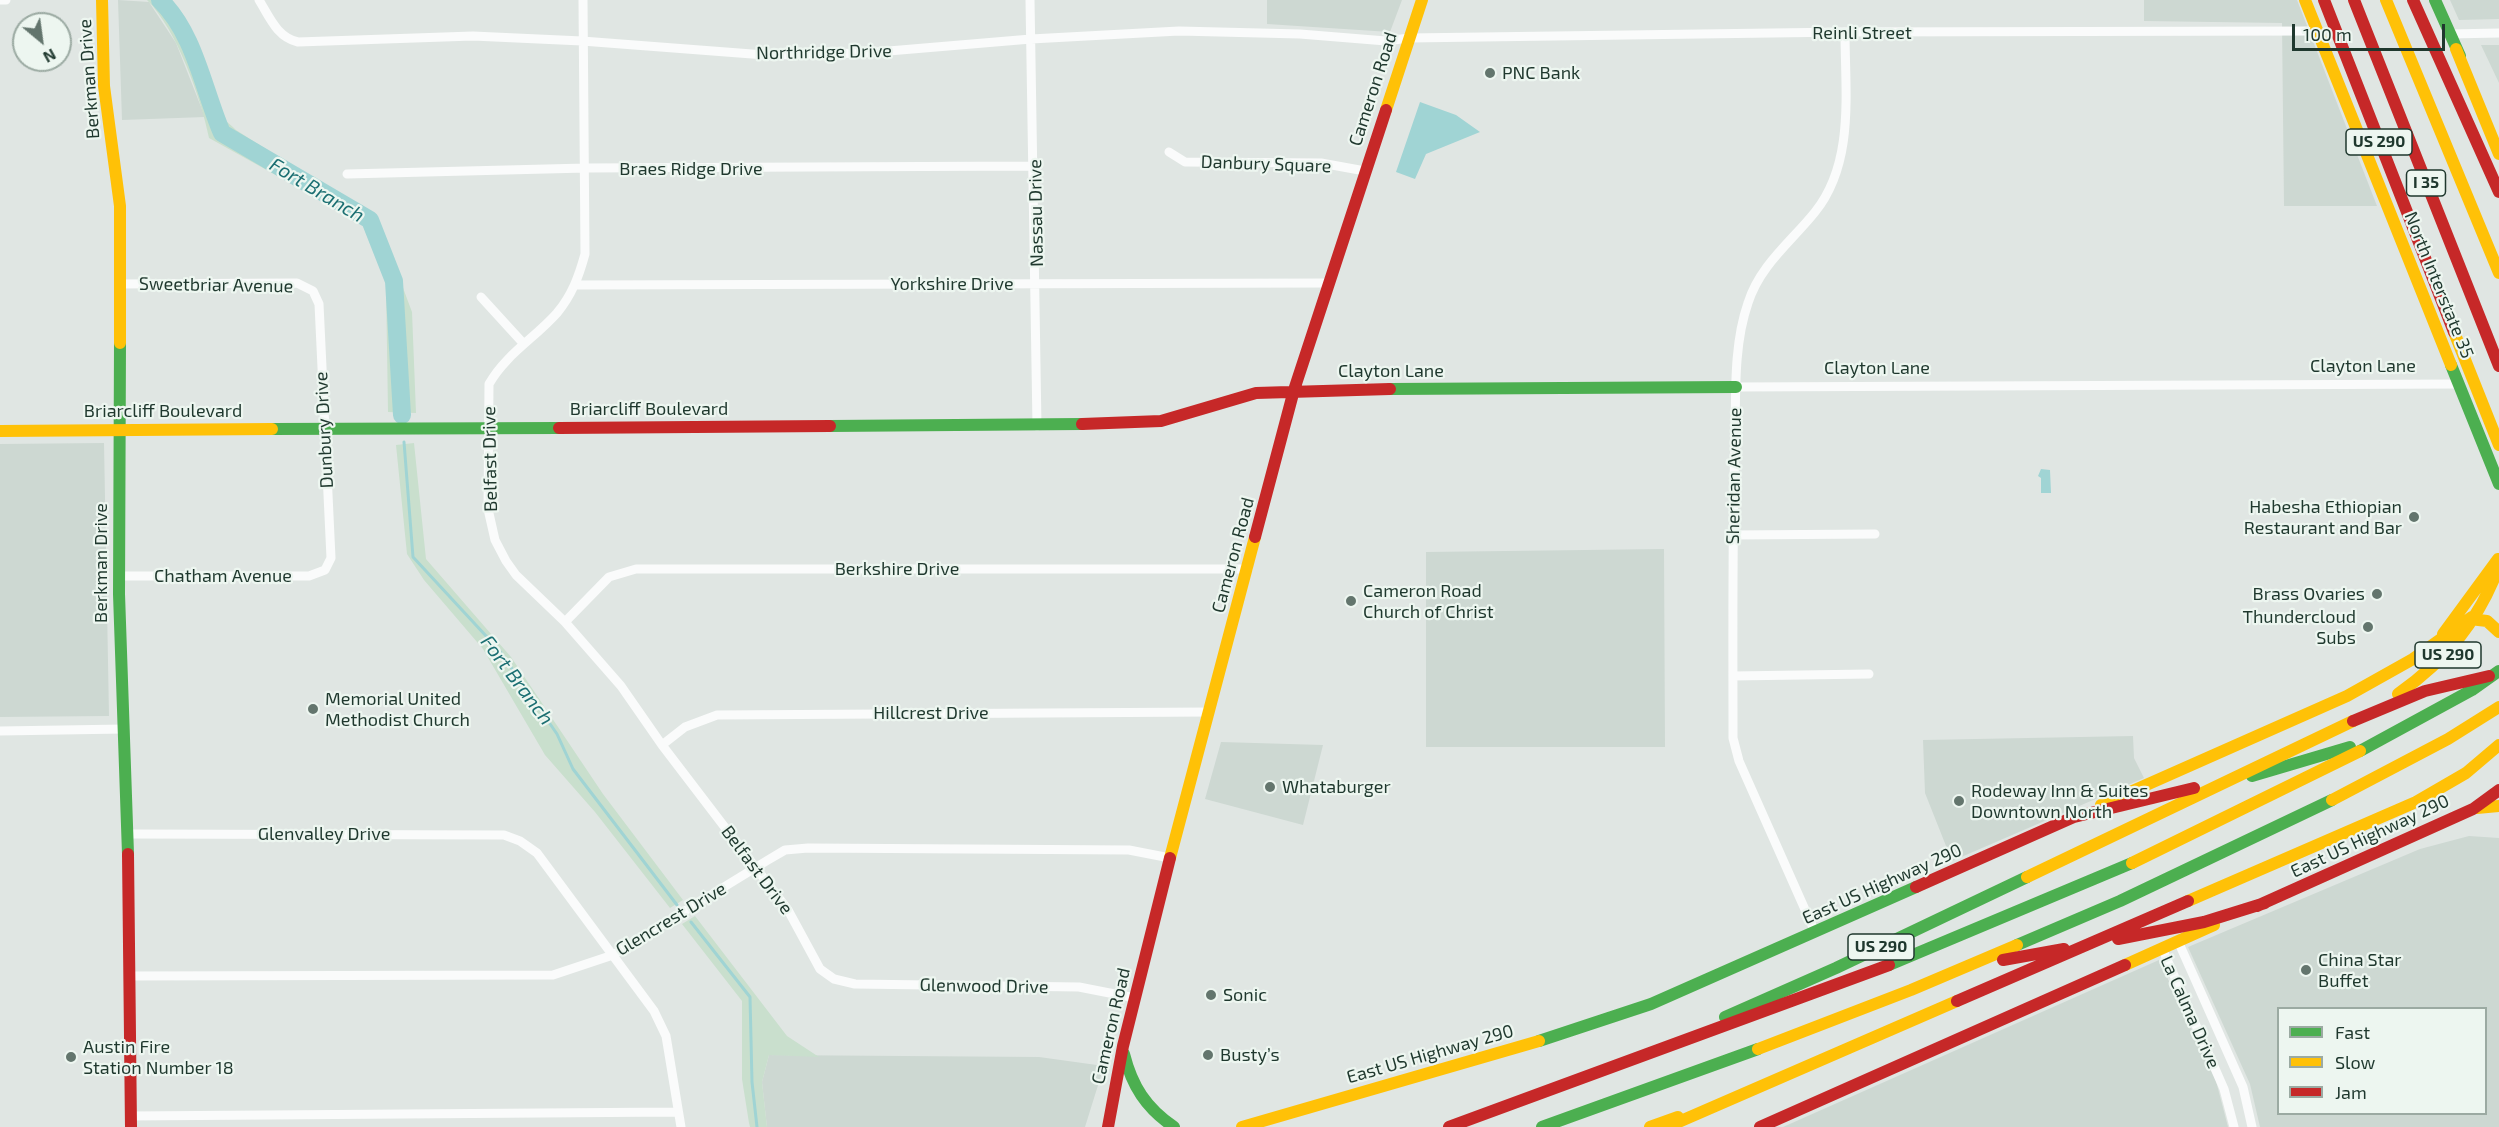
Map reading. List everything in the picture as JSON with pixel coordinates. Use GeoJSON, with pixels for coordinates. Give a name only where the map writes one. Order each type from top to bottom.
{"type":"FeatureCollection","features":[{"type":"Feature","properties":{"kind":"main road","name":"Berkman Drive"},"geometry":{"type":"LineString","coordinates":[[102,0],[104,86],[120,206],[119,576],[128,834],[130,1121]]}},
{"type":"Feature","properties":{"kind":"main road","name":"Cameron Road"},"geometry":{"type":"LineString","coordinates":[[1108,1127],[1122,1047],[1294,390],[1422,0]]}},
{"type":"Feature","properties":{"kind":"main road","name":"North Interstate 35"},"geometry":{"type":"LineString","coordinates":[[2305,0],[2499,484]]}},
{"type":"Feature","properties":{"kind":"main road","name":"US 290"},"geometry":{"type":"LineString","coordinates":[[2324,0],[2499,445]]}},
{"type":"Feature","properties":{"kind":"main road","name":"I 35"},"geometry":{"type":"LineString","coordinates":[[2354,0],[2499,366]]}},
{"type":"Feature","properties":{"kind":"main road","name":"I 35"},"geometry":{"type":"LineString","coordinates":[[2386,0],[2499,273]]}},
{"type":"Feature","properties":{"kind":"main road"},"geometry":{"type":"LineString","coordinates":[[2413,0],[2499,192]]}},
{"type":"Feature","properties":{"kind":"main road"},"geometry":{"type":"LineString","coordinates":[[2435,0],[2499,154]]}},
{"type":"Feature","properties":{"kind":"main road"},"geometry":{"type":"LineString","coordinates":[[2456,49],[2499,135]]}},
{"type":"Feature","properties":{"kind":"main road","name":"Clayton Lane"},"geometry":{"type":"LineString","coordinates":[[1294,390],[1736,387]]}},
{"type":"Feature","properties":{"kind":"main road","name":"Briarcliff Boulevard"},"geometry":{"type":"LineString","coordinates":[[0,431],[1037,426],[1161,421],[1256,393],[1294,390]]}},
{"type":"Feature","properties":{"kind":"main road"},"geometry":{"type":"LineString","coordinates":[[2438,642],[2499,558]]}},
{"type":"Feature","properties":{"kind":"main road","name":"US 290"},"geometry":{"type":"LineString","coordinates":[[1449,1127],[1623,1064],[1836,968],[2364,716],[2433,669],[2453,650],[2485,605],[2499,566]]}},
{"type":"Feature","properties":{"kind":"main road","name":"East US Highway 290"},"geometry":{"type":"LineString","coordinates":[[1242,1127],[1513,1050],[1598,1023],[1698,984],[2347,696],[2438,642],[2469,619],[2499,591]]}},
{"type":"Feature","properties":{"kind":"main road"},"geometry":{"type":"LineString","coordinates":[[2469,619],[2481,618],[2492,622],[2498,631]]}},
{"type":"Feature","properties":{"kind":"main road"},"geometry":{"type":"LineString","coordinates":[[2364,716],[2422,691],[2462,679],[2499,673]]}},
{"type":"Feature","properties":{"kind":"main road"},"geometry":{"type":"LineString","coordinates":[[1623,1064],[1899,963],[2108,874],[2256,805],[2432,713],[2499,673]]}},
{"type":"Feature","properties":{"kind":"main road"},"geometry":{"type":"LineString","coordinates":[[1542,1127],[1743,1055],[1964,968],[2120,902],[2272,830],[2448,739],[2499,707]]}},
{"type":"Feature","properties":{"kind":"main road"},"geometry":{"type":"LineString","coordinates":[[2070,818],[2276,771],[2349,748],[2432,713]]}},
{"type":"Feature","properties":{"kind":"main road"},"geometry":{"type":"LineString","coordinates":[[1667,1127],[2403,808],[2441,789],[2486,758],[2499,745]]}},
{"type":"Feature","properties":{"kind":"main road","name":"East US Highway 290"},"geometry":{"type":"LineString","coordinates":[[1760,1127],[2472,809],[2499,790]]}},
{"type":"Feature","properties":{"kind":"main road"},"geometry":{"type":"LineString","coordinates":[[2472,809],[2499,806]]}},
{"type":"Feature","properties":{"kind":"main road"},"geometry":{"type":"LineString","coordinates":[[1964,968],[2204,922],[2265,903]]}},
{"type":"Feature","properties":{"kind":"main road"},"geometry":{"type":"LineString","coordinates":[[1122,1047],[1137,1095],[1147,1108],[1174,1127]]}},
{"type":"Feature","properties":{"kind":"main road"},"geometry":{"type":"LineString","coordinates":[[1650,1127],[1768,1082]]}},
{"type":"Feature","properties":{"kind":"street"},"geometry":{"type":"LineString","coordinates":[[0,0],[6,0]]}},
{"type":"Feature","properties":{"kind":"street","name":"Northridge Drive"},"geometry":{"type":"LineString","coordinates":[[259,0],[276,29],[286,39],[298,42],[473,36],[582,41],[765,55],[865,52],[1031,39],[1179,31],[1300,34],[1386,41],[1409,38]]}},
{"type":"Feature","properties":{"kind":"street","name":"Belfast Drive"},"geometry":{"type":"LineString","coordinates":[[583,0],[585,254],[576,285],[556,314],[498,368],[489,384],[488,509],[495,540],[516,575],[565,622],[621,686],[662,745],[788,910],[813,960],[834,979]]}},
{"type":"Feature","properties":{"kind":"street","name":"Nassau Drive"},"geometry":{"type":"LineString","coordinates":[[1030,0],[1037,284],[1037,426]]}},
{"type":"Feature","properties":{"kind":"street","name":"Reinli Street"},"geometry":{"type":"LineString","coordinates":[[1409,38],[2316,31]]}},
{"type":"Feature","properties":{"kind":"street","name":"Sheridan Avenue"},"geometry":{"type":"LineString","coordinates":[[1815,932],[1736,752],[1733,738],[1732,535],[1736,387],[1740,338],[1748,302],[1761,274],[1817,210],[1838,170],[1845,122],[1845,33]]}},
{"type":"Feature","properties":{"kind":"street"},"geometry":{"type":"LineString","coordinates":[[2450,34],[2499,33]]}},
{"type":"Feature","properties":{"kind":"street","name":"Danbury Square"},"geometry":{"type":"LineString","coordinates":[[1169,152],[1185,162],[1321,163],[1365,171]]}},
{"type":"Feature","properties":{"kind":"street","name":"Braes Ridge Drive"},"geometry":{"type":"LineString","coordinates":[[347,174],[586,168],[1035,166]]}},
{"type":"Feature","properties":{"kind":"street","name":"Yorkshire Drive"},"geometry":{"type":"LineString","coordinates":[[576,285],[1328,283]]}},
{"type":"Feature","properties":{"kind":"street","name":"Sweetbriar Avenue"},"geometry":{"type":"LineString","coordinates":[[119,284],[297,284],[313,291]]}},
{"type":"Feature","properties":{"kind":"street","name":"Dunbury Drive"},"geometry":{"type":"LineString","coordinates":[[313,291],[319,304],[331,558],[325,570]]}},
{"type":"Feature","properties":{"kind":"street"},"geometry":{"type":"LineString","coordinates":[[481,297],[523,343]]}},
{"type":"Feature","properties":{"kind":"street","name":"Clayton Lane"},"geometry":{"type":"LineString","coordinates":[[1736,387],[2459,384]]}},
{"type":"Feature","properties":{"kind":"street"},"geometry":{"type":"LineString","coordinates":[[1732,535],[1875,534]]}},
{"type":"Feature","properties":{"kind":"street","name":"Berkshire Drive"},"geometry":{"type":"LineString","coordinates":[[565,622],[609,578],[636,569],[1248,569]]}},
{"type":"Feature","properties":{"kind":"street","name":"Chatham Avenue"},"geometry":{"type":"LineString","coordinates":[[119,576],[309,576],[325,570]]}},
{"type":"Feature","properties":{"kind":"street"},"geometry":{"type":"LineString","coordinates":[[1733,676],[1869,674]]}},
{"type":"Feature","properties":{"kind":"street","name":"Hillcrest Drive"},"geometry":{"type":"LineString","coordinates":[[662,745],[685,728],[717,715],[1209,712]]}},
{"type":"Feature","properties":{"kind":"street"},"geometry":{"type":"LineString","coordinates":[[0,731],[124,729]]}},
{"type":"Feature","properties":{"kind":"street","name":"Glenvalley Drive"},"geometry":{"type":"LineString","coordinates":[[128,834],[504,835],[520,841],[537,853],[613,955]]}},
{"type":"Feature","properties":{"kind":"street","name":"Glencrest Drive"},"geometry":{"type":"LineString","coordinates":[[129,976],[553,975],[613,955],[785,850],[808,848],[1129,850],[1170,858]]}},
{"type":"Feature","properties":{"kind":"street","name":"La Calma Drive"},"geometry":{"type":"LineString","coordinates":[[2178,941],[2234,1067],[2248,1104],[2252,1127]]}},
{"type":"Feature","properties":{"kind":"street","name":"La Calma Drive"},"geometry":{"type":"LineString","coordinates":[[2162,948],[2230,1103],[2234,1127]]}},
{"type":"Feature","properties":{"kind":"street"},"geometry":{"type":"LineString","coordinates":[[613,955],[654,1011],[666,1036],[681,1127]]}},
{"type":"Feature","properties":{"kind":"street","name":"Glenwood Drive"},"geometry":{"type":"LineString","coordinates":[[834,979],[855,984],[1079,987],[1135,998]]}},
{"type":"Feature","properties":{"kind":"street","name":"La Calma Drive"},"geometry":{"type":"LineString","coordinates":[[2218,1076],[2234,1067]]}},
{"type":"Feature","properties":{"kind":"street"},"geometry":{"type":"LineString","coordinates":[[130,1121],[677,1112]]}},
{"type":"Feature","properties":{"kind":"shaded area"},"geometry":{"type":"Polygon","coordinates":[[[118,0],[149,2],[176,43],[205,117],[122,120],[118,0]]]}},
{"type":"Feature","properties":{"kind":"shaded area"},"geometry":{"type":"Polygon","coordinates":[[[1267,0],[1402,0],[1390,32],[1267,24],[1267,0]]]}},
{"type":"Feature","properties":{"kind":"shaded area"},"geometry":{"type":"Polygon","coordinates":[[[2144,0],[2297,0],[2377,206],[2284,206],[2282,23],[2144,21],[2144,0]]]}},
{"type":"Feature","properties":{"kind":"shaded area"},"geometry":{"type":"Polygon","coordinates":[[[2450,0],[2499,0],[2499,19],[2459,20],[2450,0]]]}},
{"type":"Feature","properties":{"kind":"shaded area"},"geometry":{"type":"Polygon","coordinates":[[[2481,45],[2499,45],[2499,83],[2481,45]]]}},
{"type":"Feature","properties":{"kind":"shaded area"},"geometry":{"type":"Polygon","coordinates":[[[104,443],[109,716],[0,717],[0,444],[104,443]]]}},
{"type":"Feature","properties":{"kind":"shaded area"},"geometry":{"type":"Polygon","coordinates":[[[1664,549],[1665,747],[1426,747],[1426,552],[1664,549]]]}},
{"type":"Feature","properties":{"kind":"shaded area"},"geometry":{"type":"Polygon","coordinates":[[[2133,736],[2134,758],[2144,778],[1952,861],[1925,793],[1923,740],[2133,736]]]}},
{"type":"Feature","properties":{"kind":"shaded area"},"geometry":{"type":"Polygon","coordinates":[[[1221,742],[1323,745],[1303,825],[1205,799],[1221,742]]]}},
{"type":"Feature","properties":{"kind":"shaded area"},"geometry":{"type":"Polygon","coordinates":[[[2469,836],[2499,838],[2499,1127],[2260,1127],[2250,1084],[2188,947],[2420,849],[2469,836]]]}},
{"type":"Feature","properties":{"kind":"shaded area"},"geometry":{"type":"Polygon","coordinates":[[[2159,960],[2216,1081],[2228,1127],[1783,1127],[2159,960]]]}},
{"type":"Feature","properties":{"kind":"shaded area"},"geometry":{"type":"Polygon","coordinates":[[[769,1055],[1039,1057],[1104,1066],[1085,1127],[767,1127],[762,1082],[769,1055]]]}},
{"type":"Feature","properties":{"kind":"green space"},"geometry":{"type":"Polygon","coordinates":[[[147,0],[171,0],[181,12],[194,39],[213,100],[225,120],[236,130],[378,221],[412,312],[416,413],[388,412],[386,283],[362,223],[209,138],[194,85],[178,46],[158,13],[147,0]]]}},
{"type":"Feature","properties":{"kind":"green space"},"geometry":{"type":"Polygon","coordinates":[[[414,443],[426,559],[511,657],[603,794],[683,900],[670,908],[595,812],[545,755],[483,649],[424,580],[407,554],[396,445],[414,443]]]}},
{"type":"Feature","properties":{"kind":"green space"},"geometry":{"type":"Polygon","coordinates":[[[695,916],[787,1036],[819,1057],[769,1055],[762,1082],[767,1127],[750,1127],[749,1123],[742,1079],[742,1001],[682,924],[695,916]]]}},
{"type":"Feature","properties":{"kind":"water"},"geometry":{"type":"Polygon","coordinates":[[[1420,102],[1456,115],[1480,132],[1426,154],[1415,179],[1396,172],[1420,102]]]}},
{"type":"Feature","properties":{"kind":"water"},"geometry":{"type":"Polygon","coordinates":[[[2041,469],[2050,470],[2051,493],[2041,493],[2041,478],[2038,476],[2041,469]]]}},
{"type":"Feature","properties":{"kind":"waterway","name":"Fort Branch"},"geometry":{"type":"LineString","coordinates":[[160,0],[172,14],[190,45],[222,133],[370,220],[394,281],[402,415]]}},
{"type":"Feature","properties":{"kind":"waterway","name":"Fort Branch"},"geometry":{"type":"LineString","coordinates":[[404,442],[413,557],[499,650],[557,734],[573,769],[677,905]]}},
{"type":"Feature","properties":{"kind":"waterway","name":"Fort Branch"},"geometry":{"type":"LineString","coordinates":[[691,922],[750,997],[752,1082],[757,1127]]}},
{"type":"Feature","properties":{"kind":"traffic: fast"},"geometry":{"type":"LineString","coordinates":[[2435,0],[2460,56]]}},
{"type":"Feature","properties":{"kind":"traffic: fast"},"geometry":{"type":"LineString","coordinates":[[120,343],[119,594],[128,854]]}},
{"type":"Feature","properties":{"kind":"traffic: fast"},"geometry":{"type":"LineString","coordinates":[[2451,365],[2499,484]]}},
{"type":"Feature","properties":{"kind":"traffic: fast"},"geometry":{"type":"LineString","coordinates":[[1390,389],[1736,387]]}},
{"type":"Feature","properties":{"kind":"traffic: fast"},"geometry":{"type":"LineString","coordinates":[[830,426],[1082,424]]}},
{"type":"Feature","properties":{"kind":"traffic: fast"},"geometry":{"type":"LineString","coordinates":[[272,429],[559,428]]}},
{"type":"Feature","properties":{"kind":"traffic: fast"},"geometry":{"type":"LineString","coordinates":[[2360,751],[2472,690],[2499,671]]}},
{"type":"Feature","properties":{"kind":"traffic: fast"},"geometry":{"type":"LineString","coordinates":[[2252,776],[2350,747]]}},
{"type":"Feature","properties":{"kind":"traffic: fast"},"geometry":{"type":"LineString","coordinates":[[2017,945],[2120,901],[2332,800]]}},
{"type":"Feature","properties":{"kind":"traffic: fast"},"geometry":{"type":"LineString","coordinates":[[1889,965],[2132,863]]}},
{"type":"Feature","properties":{"kind":"traffic: fast"},"geometry":{"type":"LineString","coordinates":[[1725,1017],[1836,968],[2027,877]]}},
{"type":"Feature","properties":{"kind":"traffic: fast"},"geometry":{"type":"LineString","coordinates":[[1539,1041],[1651,1004],[1916,887]]}},
{"type":"Feature","properties":{"kind":"traffic: fast"},"geometry":{"type":"LineString","coordinates":[[1542,1127],[1758,1049]]}},
{"type":"Feature","properties":{"kind":"traffic: fast"},"geometry":{"type":"LineString","coordinates":[[1124,1054],[1131,1076],[1148,1104],[1174,1127]]}},
{"type":"Feature","properties":{"kind":"traffic: slow"},"geometry":{"type":"LineString","coordinates":[[102,0],[104,86],[120,206],[120,343]]}},
{"type":"Feature","properties":{"kind":"traffic: slow"},"geometry":{"type":"LineString","coordinates":[[1386,110],[1422,0]]}},
{"type":"Feature","properties":{"kind":"traffic: slow"},"geometry":{"type":"LineString","coordinates":[[2305,0],[2451,365]]}},
{"type":"Feature","properties":{"kind":"traffic: slow"},"geometry":{"type":"LineString","coordinates":[[2386,0],[2499,273]]}},
{"type":"Feature","properties":{"kind":"traffic: slow"},"geometry":{"type":"LineString","coordinates":[[2456,49],[2499,154]]}},
{"type":"Feature","properties":{"kind":"traffic: slow"},"geometry":{"type":"LineString","coordinates":[[2454,332],[2499,445]]}},
{"type":"Feature","properties":{"kind":"traffic: slow"},"geometry":{"type":"LineString","coordinates":[[0,431],[272,429]]}},
{"type":"Feature","properties":{"kind":"traffic: slow"},"geometry":{"type":"LineString","coordinates":[[1170,858],[1255,537]]}},
{"type":"Feature","properties":{"kind":"traffic: slow"},"geometry":{"type":"LineString","coordinates":[[2443,634],[2498,559]]}},
{"type":"Feature","properties":{"kind":"traffic: slow"},"geometry":{"type":"LineString","coordinates":[[2398,694],[2431,667],[2459,638],[2482,604],[2499,566]]}},
{"type":"Feature","properties":{"kind":"traffic: slow"},"geometry":{"type":"LineString","coordinates":[[2101,805],[2347,696],[2413,659],[2472,617]]}},
{"type":"Feature","properties":{"kind":"traffic: slow"},"geometry":{"type":"LineString","coordinates":[[2470,619],[2487,621],[2499,632]]}},
{"type":"Feature","properties":{"kind":"traffic: slow"},"geometry":{"type":"LineString","coordinates":[[2332,800],[2448,739],[2499,707]]}},
{"type":"Feature","properties":{"kind":"traffic: slow"},"geometry":{"type":"LineString","coordinates":[[2027,877],[2353,721]]}},
{"type":"Feature","properties":{"kind":"traffic: slow"},"geometry":{"type":"LineString","coordinates":[[2188,901],[2416,802],[2466,773],[2499,745]]}},
{"type":"Feature","properties":{"kind":"traffic: slow"},"geometry":{"type":"LineString","coordinates":[[2132,863],[2360,751]]}},
{"type":"Feature","properties":{"kind":"traffic: slow"},"geometry":{"type":"LineString","coordinates":[[2477,808],[2499,806]]}},
{"type":"Feature","properties":{"kind":"traffic: slow"},"geometry":{"type":"LineString","coordinates":[[2125,965],[2214,925]]}},
{"type":"Feature","properties":{"kind":"traffic: slow"},"geometry":{"type":"LineString","coordinates":[[1758,1049],[1911,990],[2017,945]]}},
{"type":"Feature","properties":{"kind":"traffic: slow"},"geometry":{"type":"LineString","coordinates":[[1667,1127],[1957,1001]]}},
{"type":"Feature","properties":{"kind":"traffic: slow"},"geometry":{"type":"LineString","coordinates":[[1242,1127],[1539,1041]]}},
{"type":"Feature","properties":{"kind":"traffic: slow"},"geometry":{"type":"LineString","coordinates":[[1650,1127],[1678,1117]]}},
{"type":"Feature","properties":{"kind":"traffic: jam"},"geometry":{"type":"LineString","coordinates":[[2324,0],[2454,332]]}},
{"type":"Feature","properties":{"kind":"traffic: jam"},"geometry":{"type":"LineString","coordinates":[[2354,0],[2499,366]]}},
{"type":"Feature","properties":{"kind":"traffic: jam"},"geometry":{"type":"LineString","coordinates":[[2413,0],[2499,192]]}},
{"type":"Feature","properties":{"kind":"traffic: jam"},"geometry":{"type":"LineString","coordinates":[[1255,537],[1294,390],[1386,110]]}},
{"type":"Feature","properties":{"kind":"traffic: jam"},"geometry":{"type":"LineString","coordinates":[[1082,424],[1161,421],[1256,393],[1390,389]]}},
{"type":"Feature","properties":{"kind":"traffic: jam"},"geometry":{"type":"LineString","coordinates":[[559,428],[830,426]]}},
{"type":"Feature","properties":{"kind":"traffic: jam"},"geometry":{"type":"LineString","coordinates":[[2353,721],[2425,691],[2489,676]]}},
{"type":"Feature","properties":{"kind":"traffic: jam"},"geometry":{"type":"LineString","coordinates":[[2070,818],[2194,788]]}},
{"type":"Feature","properties":{"kind":"traffic: jam"},"geometry":{"type":"LineString","coordinates":[[2257,906],[2473,809],[2499,790]]}},
{"type":"Feature","properties":{"kind":"traffic: jam"},"geometry":{"type":"LineString","coordinates":[[1916,887],[2076,816]]}},
{"type":"Feature","properties":{"kind":"traffic: jam"},"geometry":{"type":"LineString","coordinates":[[128,854],[131,1127]]}},
{"type":"Feature","properties":{"kind":"traffic: jam"},"geometry":{"type":"LineString","coordinates":[[1108,1127],[1123,1046],[1170,858]]}},
{"type":"Feature","properties":{"kind":"traffic: jam"},"geometry":{"type":"LineString","coordinates":[[1957,1001],[2188,901]]}},
{"type":"Feature","properties":{"kind":"traffic: jam"},"geometry":{"type":"LineString","coordinates":[[2118,939],[2204,922],[2265,903]]}},
{"type":"Feature","properties":{"kind":"traffic: jam"},"geometry":{"type":"LineString","coordinates":[[2003,960],[2064,949]]}},
{"type":"Feature","properties":{"kind":"traffic: jam"},"geometry":{"type":"LineString","coordinates":[[1449,1127],[1889,965]]}},
{"type":"Feature","properties":{"kind":"traffic: jam"},"geometry":{"type":"LineString","coordinates":[[1760,1127],[2125,965]]}},
{"type":"Feature","properties":{"kind":"place","name":"PNC Bank"},"geometry":{"type":"Point","coordinates":[1490,73]}},
{"type":"Feature","properties":{"kind":"place","name":"Habesha Ethiopian Restaurant and Bar"},"geometry":{"type":"Point","coordinates":[2414,517]}},
{"type":"Feature","properties":{"kind":"place","name":"Brass Ovaries"},"geometry":{"type":"Point","coordinates":[2377,594]}},
{"type":"Feature","properties":{"kind":"place","name":"Cameron Road Church of Christ"},"geometry":{"type":"Point","coordinates":[1351,601]}},
{"type":"Feature","properties":{"kind":"place","name":"Thundercloud Subs"},"geometry":{"type":"Point","coordinates":[2368,627]}},
{"type":"Feature","properties":{"kind":"place","name":"Memorial United Methodist Church"},"geometry":{"type":"Point","coordinates":[313,709]}},
{"type":"Feature","properties":{"kind":"place","name":"Whataburger"},"geometry":{"type":"Point","coordinates":[1270,787]}},
{"type":"Feature","properties":{"kind":"place","name":"Rodeway Inn & Suites Downtown North"},"geometry":{"type":"Point","coordinates":[1959,801]}},
{"type":"Feature","properties":{"kind":"place","name":"China Star Buffet"},"geometry":{"type":"Point","coordinates":[2306,970]}},
{"type":"Feature","properties":{"kind":"place","name":"Sonic"},"geometry":{"type":"Point","coordinates":[1211,995]}},
{"type":"Feature","properties":{"kind":"place","name":"Busty’s"},"geometry":{"type":"Point","coordinates":[1208,1055]}},
{"type":"Feature","properties":{"kind":"place","name":"Austin Fire Station Number 18"},"geometry":{"type":"Point","coordinates":[71,1057]}}]}
